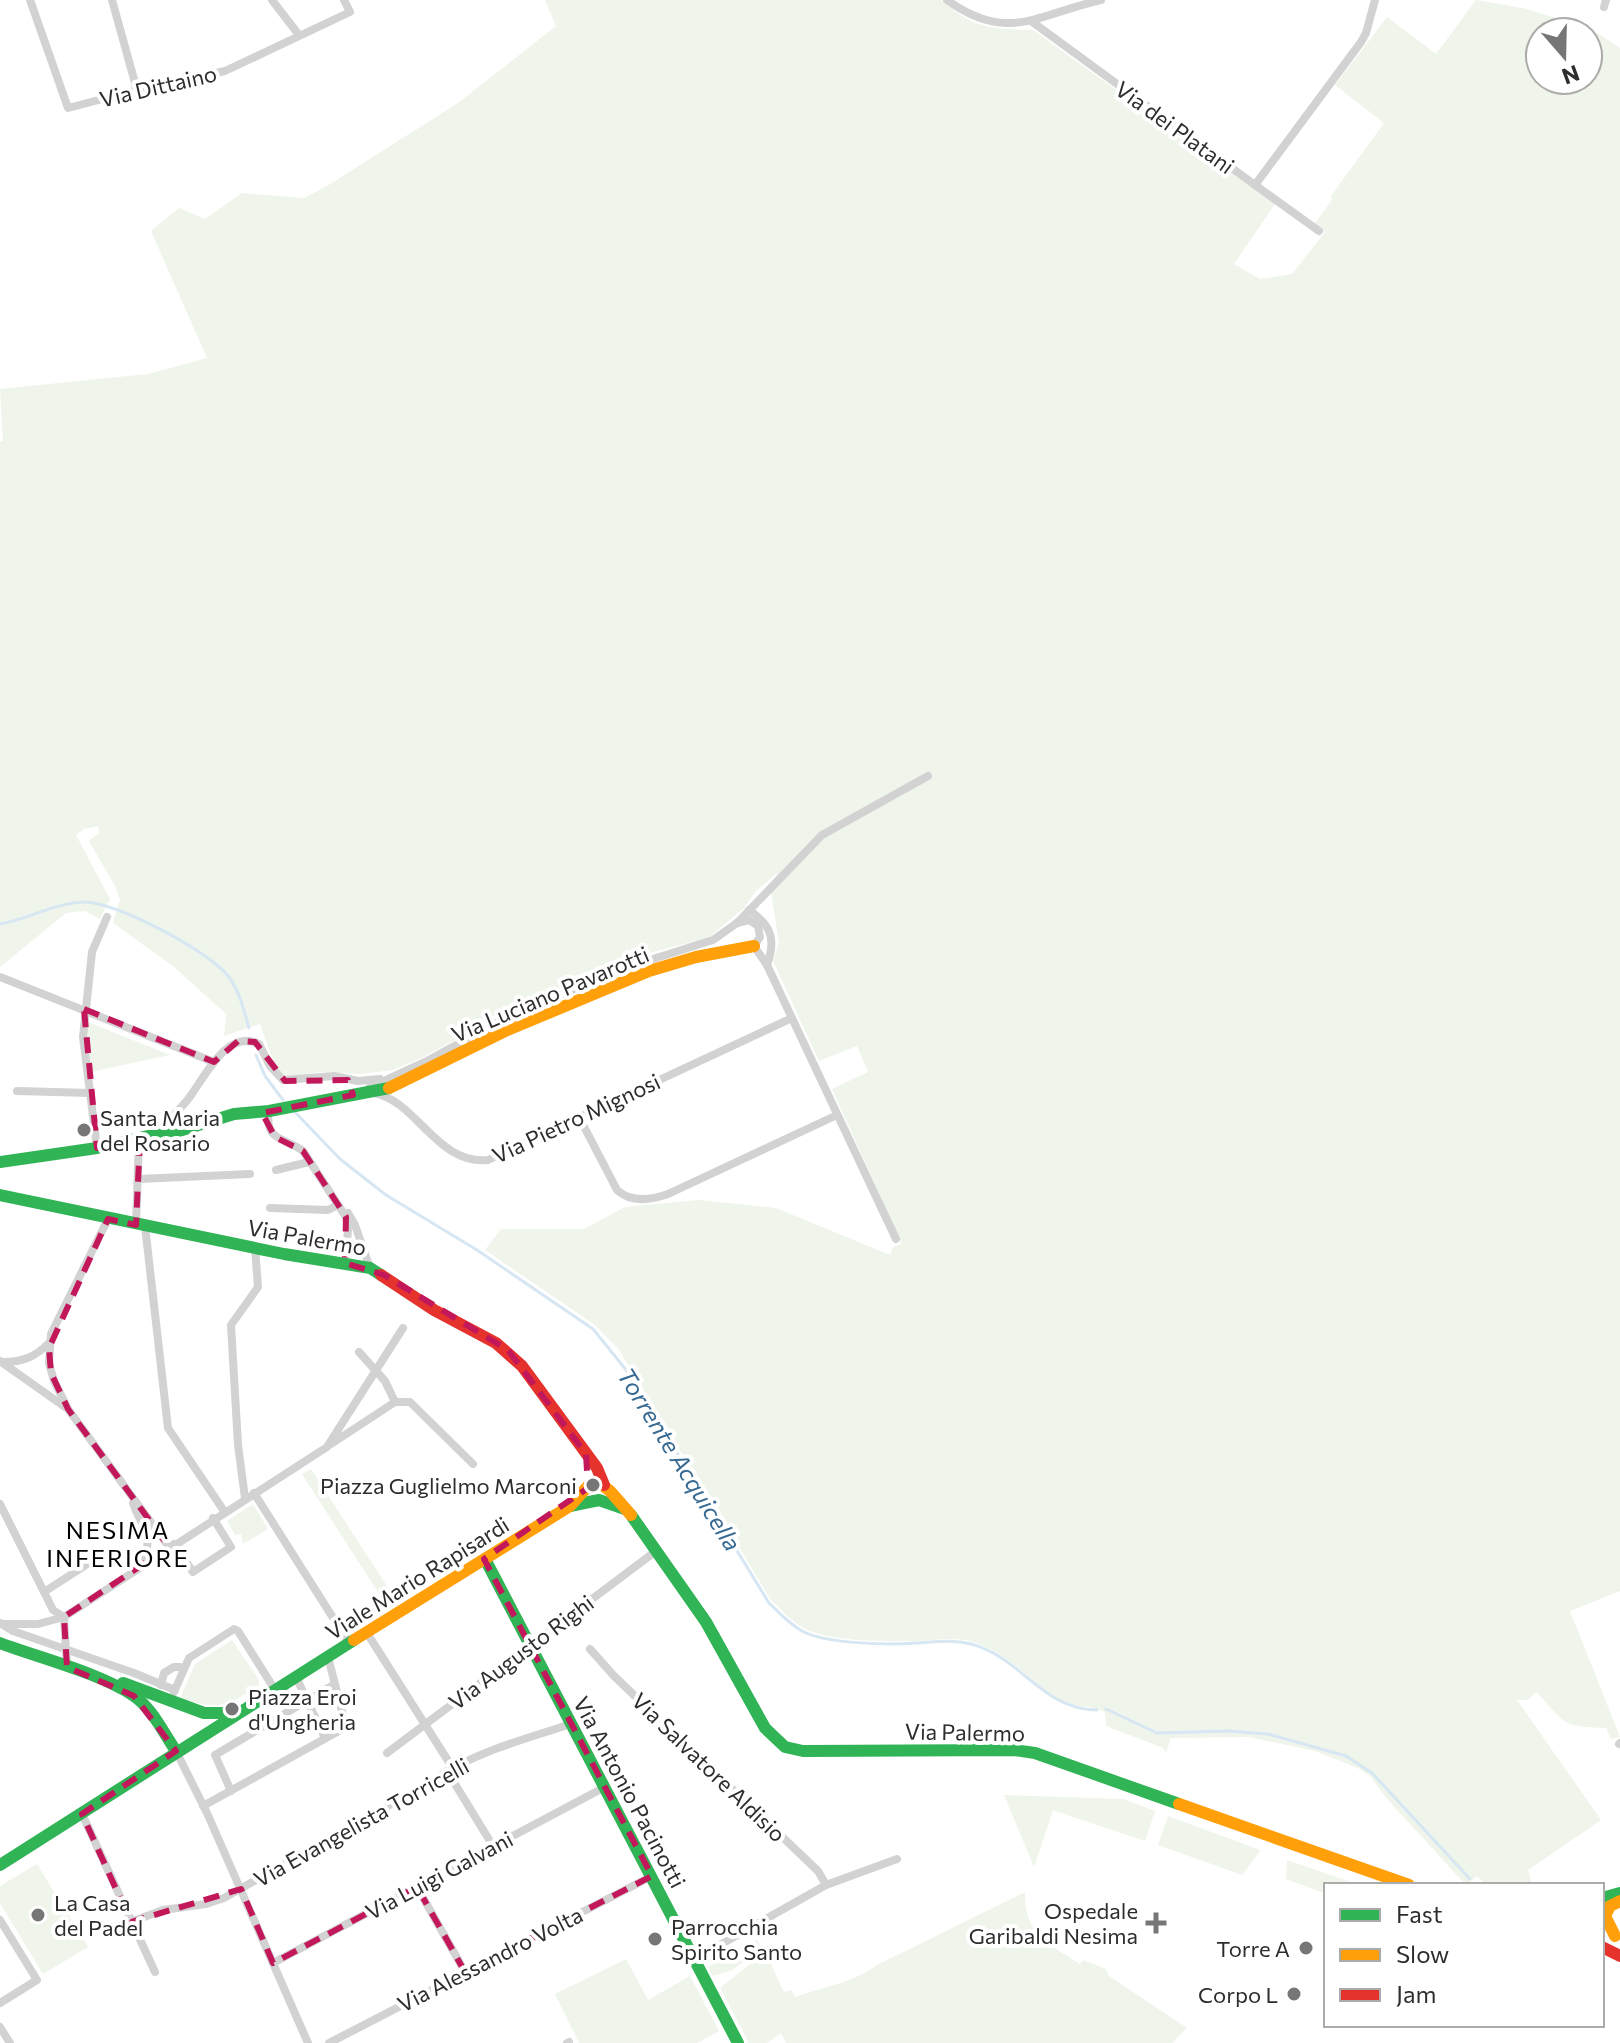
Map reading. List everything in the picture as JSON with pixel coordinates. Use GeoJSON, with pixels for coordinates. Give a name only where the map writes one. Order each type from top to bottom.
{"type":"FeatureCollection","features":[{"type":"Feature","properties":{"kind":"main road","name":"Via Luciano Pavarotti"},"geometry":{"type":"LineString","coordinates":[[0,1162],[166,1135],[234,1114],[384,1092],[505,1031],[649,971],[754,946]]}},
{"type":"Feature","properties":{"kind":"main road","name":"Via Palermo"},"geometry":{"type":"LineString","coordinates":[[0,1195],[141,1226],[370,1268],[434,1310],[508,1350],[586,1454],[601,1493],[619,1498],[706,1619],[764,1724],[787,1749],[1014,1750],[1035,1753],[1403,1883]]}},
{"type":"Feature","properties":{"kind":"main road"},"geometry":{"type":"LineString","coordinates":[[586,1454],[590,1469],[589,1496],[601,1493]]}},
{"type":"Feature","properties":{"kind":"main road"},"geometry":{"type":"LineString","coordinates":[[570,1506],[588,1486]]}},
{"type":"Feature","properties":{"kind":"main road"},"geometry":{"type":"LineString","coordinates":[[570,1506],[601,1493]]}},
{"type":"Feature","properties":{"kind":"main road","name":"Viale Mario Rapisardi"},"geometry":{"type":"LineString","coordinates":[[82,1814],[176,1751],[570,1506]]}},
{"type":"Feature","properties":{"kind":"main road","name":"Via Antonio Pacinotti"},"geometry":{"type":"LineString","coordinates":[[485,1559],[738,2043]]}},
{"type":"Feature","properties":{"kind":"main road"},"geometry":{"type":"LineString","coordinates":[[0,1643],[96,1678],[134,1696],[176,1751]]}},
{"type":"Feature","properties":{"kind":"main road"},"geometry":{"type":"LineString","coordinates":[[96,1678],[117,1681],[176,1699],[212,1715],[238,1712]]}},
{"type":"Feature","properties":{"kind":"main road"},"geometry":{"type":"LineString","coordinates":[[176,1699],[188,1714],[201,1723],[202,1735]]}},
{"type":"Feature","properties":{"kind":"main road"},"geometry":{"type":"LineString","coordinates":[[0,1865],[82,1814]]}},
{"type":"Feature","properties":{"kind":"main road"},"geometry":{"type":"LineString","coordinates":[[1612,1936],[1605,1919],[1614,1897]]}},
{"type":"Feature","properties":{"kind":"street","name":"Via Dittaino"},"geometry":{"type":"LineString","coordinates":[[30,0],[68,108],[225,71],[350,12],[344,0]]}},
{"type":"Feature","properties":{"kind":"street"},"geometry":{"type":"LineString","coordinates":[[112,0],[137,90]]}},
{"type":"Feature","properties":{"kind":"street"},"geometry":{"type":"LineString","coordinates":[[272,0],[299,35]]}},
{"type":"Feature","properties":{"kind":"street"},"geometry":{"type":"LineString","coordinates":[[947,0],[993,23],[1018,24],[1101,0]]}},
{"type":"Feature","properties":{"kind":"street","name":"Via dei Platani"},"geometry":{"type":"LineString","coordinates":[[1031,21],[1255,185],[1361,42],[1375,0]]}},
{"type":"Feature","properties":{"kind":"street"},"geometry":{"type":"LineString","coordinates":[[1255,185],[1319,231]]}},
{"type":"Feature","properties":{"kind":"street"},"geometry":{"type":"LineString","coordinates":[[348,1080],[360,1094],[517,1012],[631,966],[704,944],[737,923],[822,835],[928,776]]}},
{"type":"Feature","properties":{"kind":"street"},"geometry":{"type":"LineString","coordinates":[[749,910],[771,931],[772,948],[767,965]]}},
{"type":"Feature","properties":{"kind":"street"},"geometry":{"type":"LineString","coordinates":[[97,1148],[83,1037],[84,1009],[92,952],[107,917]]}},
{"type":"Feature","properties":{"kind":"street"},"geometry":{"type":"LineString","coordinates":[[737,923],[749,920],[758,926],[760,937],[754,946],[767,965],[896,1239]]}},
{"type":"Feature","properties":{"kind":"street"},"geometry":{"type":"LineString","coordinates":[[0,977],[214,1062]]}},
{"type":"Feature","properties":{"kind":"street","name":"Via Pietro Mignosi"},"geometry":{"type":"LineString","coordinates":[[384,1092],[454,1152],[474,1160],[495,1157],[792,1018]]}},
{"type":"Feature","properties":{"kind":"street"},"geometry":{"type":"LineString","coordinates":[[224,1511],[168,1428],[141,1226],[139,1179],[145,1137],[190,1097],[214,1062],[238,1041],[250,1040],[259,1044],[270,1066],[283,1080],[334,1076],[367,1081],[393,1076]]}},
{"type":"Feature","properties":{"kind":"street"},"geometry":{"type":"LineString","coordinates":[[17,1091],[90,1093]]}},
{"type":"Feature","properties":{"kind":"street"},"geometry":{"type":"LineString","coordinates":[[269,1111],[269,1127],[275,1137],[299,1148],[347,1222],[345,1263]]}},
{"type":"Feature","properties":{"kind":"street"},"geometry":{"type":"LineString","coordinates":[[579,1117],[617,1190],[625,1197],[640,1199],[668,1194],[837,1115]]}},
{"type":"Feature","properties":{"kind":"street"},"geometry":{"type":"LineString","coordinates":[[276,1170],[309,1162]]}},
{"type":"Feature","properties":{"kind":"street"},"geometry":{"type":"LineString","coordinates":[[139,1179],[250,1174]]}},
{"type":"Feature","properties":{"kind":"street"},"geometry":{"type":"LineString","coordinates":[[270,1208],[328,1210],[338,1205]]}},
{"type":"Feature","properties":{"kind":"street"},"geometry":{"type":"LineString","coordinates":[[338,1205],[350,1215],[370,1268]]}},
{"type":"Feature","properties":{"kind":"street"},"geometry":{"type":"LineString","coordinates":[[108,1219],[51,1334],[51,1373],[68,1409],[193,1572],[231,1547],[213,1518]]}},
{"type":"Feature","properties":{"kind":"street"},"geometry":{"type":"LineString","coordinates":[[245,1498],[238,1445],[231,1325],[258,1287],[255,1248]]}},
{"type":"Feature","properties":{"kind":"street"},"geometry":{"type":"LineString","coordinates":[[327,1447],[403,1328]]}},
{"type":"Feature","properties":{"kind":"street"},"geometry":{"type":"LineString","coordinates":[[1,1361],[23,1361],[49,1343]]}},
{"type":"Feature","properties":{"kind":"street"},"geometry":{"type":"LineString","coordinates":[[359,1352],[385,1381],[395,1402]]}},
{"type":"Feature","properties":{"kind":"street"},"geometry":{"type":"LineString","coordinates":[[1,1361],[68,1409]]}},
{"type":"Feature","properties":{"kind":"street"},"geometry":{"type":"LineString","coordinates":[[0,1624],[38,1624],[64,1617],[395,1402],[415,1405],[473,1464]]}},
{"type":"Feature","properties":{"kind":"street"},"geometry":{"type":"LineString","coordinates":[[254,1493],[349,1643]]}},
{"type":"Feature","properties":{"kind":"street"},"geometry":{"type":"LineString","coordinates":[[131,1495],[138,1517],[149,1536],[147,1550],[135,1569]]}},
{"type":"Feature","properties":{"kind":"street"},"geometry":{"type":"LineString","coordinates":[[0,1504],[53,1610],[64,1617]]}},
{"type":"Feature","properties":{"kind":"street","name":"Via Augusto Righi"},"geometry":{"type":"LineString","coordinates":[[387,1753],[656,1551]]}},
{"type":"Feature","properties":{"kind":"street"},"geometry":{"type":"LineString","coordinates":[[44,1592],[103,1554]]}},
{"type":"Feature","properties":{"kind":"street"},"geometry":{"type":"LineString","coordinates":[[64,1617],[67,1667]]}},
{"type":"Feature","properties":{"kind":"street"},"geometry":{"type":"LineString","coordinates":[[0,1624],[161,1685],[176,1699],[189,1658],[234,1629],[285,1684],[307,1701],[325,1738]]}},
{"type":"Feature","properties":{"kind":"street"},"geometry":{"type":"LineString","coordinates":[[367,1633],[426,1724],[493,1846]]}},
{"type":"Feature","properties":{"kind":"street","name":"Via Salvatore Aldisio"},"geometry":{"type":"LineString","coordinates":[[590,1649],[614,1676],[818,1871],[826,1885]]}},
{"type":"Feature","properties":{"kind":"street"},"geometry":{"type":"LineString","coordinates":[[205,1810],[231,1791],[346,1727],[328,1657]]}},
{"type":"Feature","properties":{"kind":"street"},"geometry":{"type":"LineString","coordinates":[[161,1685],[164,1673],[174,1667],[180,1667],[183,1671]]}},
{"type":"Feature","properties":{"kind":"street"},"geometry":{"type":"LineString","coordinates":[[231,1791],[215,1755],[335,1684]]}},
{"type":"Feature","properties":{"kind":"street","name":"Via Evangelista Torricelli"},"geometry":{"type":"LineString","coordinates":[[131,1922],[163,1910],[206,1904],[241,1889],[449,1769],[490,1751],[571,1724]]}},
{"type":"Feature","properties":{"kind":"street"},"geometry":{"type":"LineString","coordinates":[[176,1751],[308,2043]]}},
{"type":"Feature","properties":{"kind":"street","name":"Via Luigi Galvani"},"geometry":{"type":"LineString","coordinates":[[273,1963],[605,1787]]}},
{"type":"Feature","properties":{"kind":"street"},"geometry":{"type":"LineString","coordinates":[[82,1814],[155,1972]]}},
{"type":"Feature","properties":{"kind":"street"},"geometry":{"type":"LineString","coordinates":[[695,1959],[826,1885],[897,1859]]}},
{"type":"Feature","properties":{"kind":"street","name":"Via Alessandro Volta"},"geometry":{"type":"LineString","coordinates":[[329,2043],[652,1876]]}},
{"type":"Feature","properties":{"kind":"street"},"geometry":{"type":"LineString","coordinates":[[417,1887],[465,1972]]}},
{"type":"Feature","properties":{"kind":"street"},"geometry":{"type":"LineString","coordinates":[[0,1920],[37,1980],[0,2003]]}},
{"type":"Feature","properties":{"kind":"street"},"geometry":{"type":"LineString","coordinates":[[0,2027],[10,2043]]}},
{"type":"Feature","properties":{"kind":"highlighted area"},"geometry":{"type":"Polygon","coordinates":[[[84,1009],[214,1062],[238,1041],[255,1042],[285,1081],[348,1080],[353,1095],[262,1113],[275,1137],[303,1151],[346,1217],[345,1263],[384,1275],[508,1350],[586,1454],[588,1488],[484,1559],[652,1876],[465,1972],[417,1887],[273,1963],[241,1889],[131,1922],[82,1814],[176,1751],[134,1696],[67,1667],[64,1617],[169,1547],[68,1409],[51,1373],[49,1348],[108,1219],[136,1225],[140,1139],[97,1148],[84,1009]]]}},
{"type":"Feature","properties":{"kind":"shaded area"},"geometry":{"type":"Polygon","coordinates":[[[545,0],[941,0],[963,17],[984,26],[1033,30],[1275,204],[1234,264],[1260,279],[1292,274],[1325,232],[1315,223],[1332,200],[1331,196],[1384,123],[1335,85],[1387,17],[1436,54],[1476,0],[1549,16],[1524,16],[1524,96],[1604,96],[1604,37],[1620,48],[1620,1591],[1570,1611],[1620,1737],[1611,1739],[1606,1728],[1566,1722],[1537,1692],[1527,1700],[1517,1700],[1601,1820],[1528,1870],[1532,1883],[1485,1883],[1477,1876],[1464,1883],[1387,1799],[1370,1776],[1315,1751],[1249,1737],[1171,1738],[1166,1753],[1163,1748],[1106,1726],[1105,1712],[1064,1702],[998,1653],[973,1642],[950,1639],[856,1640],[827,1636],[803,1628],[771,1600],[619,1350],[595,1325],[485,1250],[501,1229],[584,1229],[625,1207],[699,1200],[776,1208],[890,1255],[893,1247],[902,1244],[832,1089],[868,1072],[857,1046],[819,1061],[773,961],[779,943],[771,893],[782,882],[776,874],[755,892],[744,908],[708,938],[637,956],[608,968],[583,984],[496,1014],[478,1028],[419,1059],[393,1070],[362,1074],[320,1072],[288,1076],[279,1072],[274,1063],[260,1024],[224,1036],[226,1014],[174,967],[113,923],[120,900],[89,841],[99,833],[98,826],[84,829],[76,835],[110,899],[100,919],[85,911],[66,913],[0,967],[0,442],[3,441],[0,389],[148,374],[207,358],[151,231],[179,208],[205,219],[242,193],[304,198],[458,103],[556,26],[545,0]]]}},
{"type":"Feature","properties":{"kind":"shaded area"},"geometry":{"type":"Polygon","coordinates":[[[86,1022],[170,1055],[90,1072],[85,1040],[86,1022]]]}},
{"type":"Feature","properties":{"kind":"shaded area"},"geometry":{"type":"Polygon","coordinates":[[[311,1469],[396,1600],[387,1606],[302,1474],[311,1469]]]}},
{"type":"Feature","properties":{"kind":"shaded area"},"geometry":{"type":"Polygon","coordinates":[[[253,1504],[268,1529],[243,1544],[241,1534],[235,1535],[227,1521],[253,1504]]]}},
{"type":"Feature","properties":{"kind":"shaded area"},"geometry":{"type":"Polygon","coordinates":[[[232,1640],[259,1680],[259,1686],[223,1704],[206,1705],[183,1699],[181,1696],[195,1664],[232,1640]]]}},
{"type":"Feature","properties":{"kind":"shaded area"},"geometry":{"type":"Polygon","coordinates":[[[1004,1795],[1123,1799],[1155,1811],[1145,1841],[1053,1810],[1034,1867],[1004,1795]]]}},
{"type":"Feature","properties":{"kind":"shaded area"},"geometry":{"type":"Polygon","coordinates":[[[1168,1816],[1260,1851],[1242,1875],[1158,1845],[1168,1816]]]}},
{"type":"Feature","properties":{"kind":"shaded area"},"geometry":{"type":"Polygon","coordinates":[[[1287,1860],[1353,1883],[1324,1883],[1324,1893],[1286,1879],[1287,1860]]]}},
{"type":"Feature","properties":{"kind":"shaded area","name":"La Casa del Padel"},"geometry":{"type":"Polygon","coordinates":[[[37,1864],[88,1947],[43,1974],[0,1903],[0,1886],[37,1864]]]}},
{"type":"Feature","properties":{"kind":"shaded area"},"geometry":{"type":"Polygon","coordinates":[[[1025,1892],[1029,1919],[1040,1937],[1080,1964],[1083,1960],[1106,1969],[1109,1976],[1187,2028],[1172,2043],[786,2043],[781,2033],[767,2043],[749,2043],[720,1988],[765,1952],[784,1992],[792,1990],[795,1997],[838,1984],[1025,1892]]]}},
{"type":"Feature","properties":{"kind":"shaded area"},"geometry":{"type":"Polygon","coordinates":[[[757,1940],[762,1948],[732,1970],[713,1976],[708,1967],[757,1940]]]}},
{"type":"Feature","properties":{"kind":"shaded area"},"geometry":{"type":"Polygon","coordinates":[[[626,1959],[648,2000],[690,1976],[719,2031],[697,2043],[579,2043],[555,1994],[626,1959]]]}},
{"type":"Feature","properties":{"kind":"waterway","name":"Torrente Acquicella"},"geometry":{"type":"LineString","coordinates":[[0,924],[83,902],[116,909],[138,918],[203,954],[219,967],[236,989],[249,1028]]}},
{"type":"Feature","properties":{"kind":"waterway","name":"Torrente Acquicella"},"geometry":{"type":"LineString","coordinates":[[256,1055],[265,1076],[283,1100]]}},
{"type":"Feature","properties":{"kind":"waterway","name":"Torrente Acquicella"},"geometry":{"type":"LineString","coordinates":[[294,1111],[340,1159],[386,1195],[477,1250],[593,1329],[627,1371],[769,1603],[793,1625],[826,1639],[857,1643],[950,1641],[971,1644],[1004,1660],[1060,1701],[1097,1710]]}},
{"type":"Feature","properties":{"kind":"waterway","name":"Torrente Acquicella"},"geometry":{"type":"LineString","coordinates":[[1106,1709],[1157,1733],[1228,1731],[1268,1734],[1346,1756],[1372,1773],[1470,1879]]}},
{"type":"Feature","properties":{"kind":"traffic: fast"},"geometry":{"type":"LineString","coordinates":[[0,1162],[166,1135],[234,1114],[269,1111],[389,1088]]}},
{"type":"Feature","properties":{"kind":"traffic: fast"},"geometry":{"type":"LineString","coordinates":[[0,1195],[284,1254],[370,1268],[381,1275]]}},
{"type":"Feature","properties":{"kind":"traffic: fast"},"geometry":{"type":"LineString","coordinates":[[570,1506],[599,1500],[625,1509]]}},
{"type":"Feature","properties":{"kind":"traffic: fast"},"geometry":{"type":"LineString","coordinates":[[631,1515],[706,1622],[765,1728],[785,1747],[803,1751],[1014,1750],[1035,1753],[1179,1804]]}},
{"type":"Feature","properties":{"kind":"traffic: fast"},"geometry":{"type":"LineString","coordinates":[[485,1559],[738,2043]]}},
{"type":"Feature","properties":{"kind":"traffic: fast"},"geometry":{"type":"LineString","coordinates":[[0,1865],[354,1640]]}},
{"type":"Feature","properties":{"kind":"traffic: fast"},"geometry":{"type":"LineString","coordinates":[[0,1643],[87,1673],[134,1696],[152,1714],[176,1751]]}},
{"type":"Feature","properties":{"kind":"traffic: fast"},"geometry":{"type":"LineString","coordinates":[[123,1683],[204,1713],[235,1713]]}},
{"type":"Feature","properties":{"kind":"traffic: fast"},"geometry":{"type":"LineString","coordinates":[[1604,1897],[1620,1893]]}},
{"type":"Feature","properties":{"kind":"traffic: slow"},"geometry":{"type":"LineString","coordinates":[[389,1088],[505,1031],[649,971],[696,957],[754,946]]}},
{"type":"Feature","properties":{"kind":"traffic: slow"},"geometry":{"type":"LineString","coordinates":[[354,1640],[570,1506],[589,1485],[597,1481],[631,1515]]}},
{"type":"Feature","properties":{"kind":"traffic: slow"},"geometry":{"type":"LineString","coordinates":[[1179,1804],[1403,1883]]}},
{"type":"Feature","properties":{"kind":"traffic: slow"},"geometry":{"type":"LineString","coordinates":[[1615,1936],[1605,1916],[1610,1906],[1620,1901]]}},
{"type":"Feature","properties":{"kind":"traffic: jam"},"geometry":{"type":"LineString","coordinates":[[381,1275],[434,1310],[496,1343],[522,1366],[597,1468],[604,1485]]}},
{"type":"Feature","properties":{"kind":"traffic: jam"},"geometry":{"type":"LineString","coordinates":[[1604,1948],[1620,1956]]}},
{"type":"Feature","properties":{"kind":"place","name":"Santa Maria del Rosario"},"geometry":{"type":"Point","coordinates":[84,1130]}},
{"type":"Feature","properties":{"kind":"place","name":"Piazza Guglielmo Marconi"},"geometry":{"type":"Point","coordinates":[593,1485]}},
{"type":"Feature","properties":{"kind":"place","name":"Piazza Eroi d'Ungheria"},"geometry":{"type":"Point","coordinates":[232,1709]}},
{"type":"Feature","properties":{"kind":"place","name":"La Casa del Padel"},"geometry":{"type":"Point","coordinates":[38,1915]}},
{"type":"Feature","properties":{"kind":"place","name":"Ospedale Garibaldi Nesima"},"geometry":{"type":"Point","coordinates":[1156,1923]}},
{"type":"Feature","properties":{"kind":"place","name":"Parrocchia Spirito Santo"},"geometry":{"type":"Point","coordinates":[655,1939]}},
{"type":"Feature","properties":{"kind":"place","name":"Torre A"},"geometry":{"type":"Point","coordinates":[1306,1948]}},
{"type":"Feature","properties":{"kind":"place","name":"Corpo L"},"geometry":{"type":"Point","coordinates":[1294,1994]}},
{"type":"Feature","properties":{"kind":"district","name":"NESIMA INFERIORE"},"geometry":{"type":"Point","coordinates":[118,1543]}}]}
